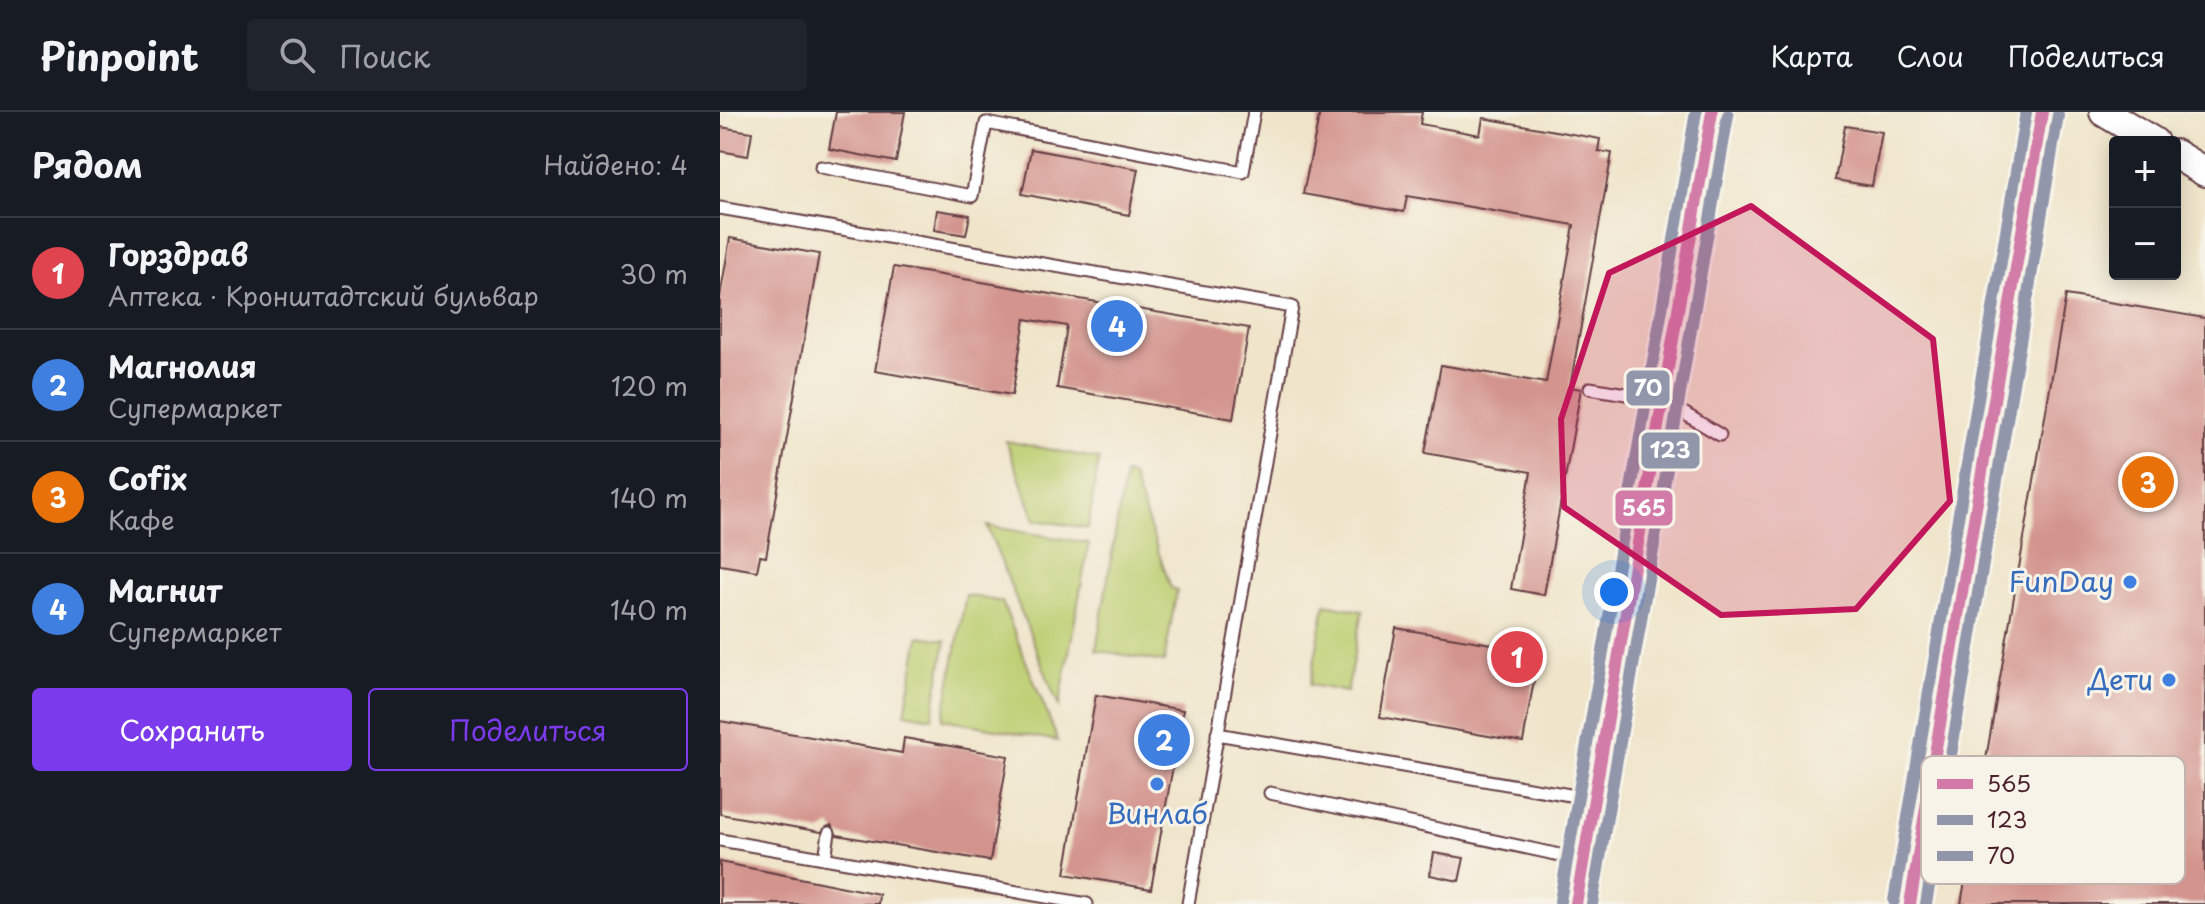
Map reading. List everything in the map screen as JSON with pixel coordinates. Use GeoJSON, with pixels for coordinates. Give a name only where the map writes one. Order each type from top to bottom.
{"type":"FeatureCollection","features":[{"type":"Feature","properties":{"kind":"main road"},"geometry":{"type":"LineString","coordinates":[[1576,904],[1712,112]]}},
{"type":"Feature","properties":{"kind":"main road"},"geometry":{"type":"LineString","coordinates":[[1935,756],[2042,112]]}},
{"type":"Feature","properties":{"kind":"main road"},"geometry":{"type":"LineString","coordinates":[[1910,904],[1921,838]]}},
{"type":"Feature","properties":{"kind":"street"},"geometry":{"type":"LineString","coordinates":[[2104,112],[2144,136]]}},
{"type":"Feature","properties":{"kind":"street"},"geometry":{"type":"LineString","coordinates":[[2181,158],[2205,172]]}},
{"type":"Feature","properties":{"kind":"lane"},"geometry":{"type":"LineString","coordinates":[[821,167],[972,196],[986,123],[1243,172],[1254,112]]}},
{"type":"Feature","properties":{"kind":"lane"},"geometry":{"type":"LineString","coordinates":[[720,208],[1292,307],[1188,904]]}},
{"type":"Feature","properties":{"kind":"lane"},"geometry":{"type":"LineString","coordinates":[[1590,388],[1662,400],[1720,435]]}},
{"type":"Feature","properties":{"kind":"lane"},"geometry":{"type":"LineString","coordinates":[[1217,734],[1593,799]]}},
{"type":"Feature","properties":{"kind":"lane"},"geometry":{"type":"LineString","coordinates":[[1270,793],[1583,860]]}},
{"type":"Feature","properties":{"kind":"lane"},"geometry":{"type":"LineString","coordinates":[[825,858],[829,833]]}},
{"type":"Feature","properties":{"kind":"lane"},"geometry":{"type":"LineString","coordinates":[[720,840],[1087,904]]}},
{"type":"Feature","properties":{"kind":"highlighted area"},"geometry":{"type":"Polygon","coordinates":[[[1751,206],[1933,339],[1950,501],[1856,609],[1721,615],[1564,507],[1561,419],[1609,273],[1751,206]]]}},
{"type":"Feature","properties":{"kind":"green space"},"geometry":{"type":"Polygon","coordinates":[[[1006,441],[1099,459],[1088,528],[1035,520],[1006,441]]]}},
{"type":"Feature","properties":{"kind":"green space"},"geometry":{"type":"Polygon","coordinates":[[[1125,474],[1132,476],[1171,588],[1177,590],[1164,662],[1096,650],[1125,474]]]}},
{"type":"Feature","properties":{"kind":"green space"},"geometry":{"type":"Polygon","coordinates":[[[987,526],[1089,543],[1059,707],[987,526]]]}},
{"type":"Feature","properties":{"kind":"green space"},"geometry":{"type":"Polygon","coordinates":[[[966,595],[1002,602],[1058,741],[943,719],[966,595]]]}},
{"type":"Feature","properties":{"kind":"green space"},"geometry":{"type":"Polygon","coordinates":[[[1325,604],[1362,611],[1347,692],[1310,685],[1325,604]]]}},
{"type":"Feature","properties":{"kind":"green space"},"geometry":{"type":"Polygon","coordinates":[[[919,636],[946,640],[932,718],[905,713],[919,636]]]}},
{"type":"Feature","properties":{"kind":"building"},"geometry":{"type":"Polygon","coordinates":[[[836,112],[905,112],[896,162],[829,149],[836,112]]]}},
{"type":"Feature","properties":{"kind":"building"},"geometry":{"type":"Polygon","coordinates":[[[1320,112],[1422,112],[1420,124],[1480,135],[1483,118],[1600,139],[1598,151],[1612,153],[1570,387],[1581,389],[1544,595],[1511,589],[1531,472],[1425,453],[1441,365],[1546,383],[1574,225],[1407,196],[1404,212],[1303,194],[1320,112]]]}},
{"type":"Feature","properties":{"kind":"building"},"geometry":{"type":"Polygon","coordinates":[[[1845,126],[1882,132],[1872,186],[1835,180],[1845,126]]]}},
{"type":"Feature","properties":{"kind":"building"},"geometry":{"type":"Polygon","coordinates":[[[720,127],[752,132],[748,156],[720,151],[720,127]]]}},
{"type":"Feature","properties":{"kind":"building"},"geometry":{"type":"Polygon","coordinates":[[[1031,149],[1138,169],[1129,215],[1022,194],[1031,149]]]}},
{"type":"Feature","properties":{"kind":"building"},"geometry":{"type":"Polygon","coordinates":[[[937,210],[970,215],[966,235],[934,230],[937,210]]]}},
{"type":"Feature","properties":{"kind":"building"},"geometry":{"type":"Polygon","coordinates":[[[730,238],[819,254],[766,557],[760,556],[757,571],[720,565],[720,297],[730,238]]]}},
{"type":"Feature","properties":{"kind":"building"},"geometry":{"type":"Polygon","coordinates":[[[894,267],[1249,328],[1233,419],[1057,388],[1067,326],[1025,319],[1012,395],[875,371],[894,267]]]}},
{"type":"Feature","properties":{"kind":"building"},"geometry":{"type":"Polygon","coordinates":[[[2066,295],[2205,318],[2205,904],[1961,904],[1964,884],[2185,884],[2185,756],[1987,756],[2066,295]]]}},
{"type":"Feature","properties":{"kind":"building"},"geometry":{"type":"Polygon","coordinates":[[[1396,628],[1539,652],[1523,742],[1380,717],[1396,628]]]}},
{"type":"Feature","properties":{"kind":"building"},"geometry":{"type":"Polygon","coordinates":[[[1096,695],[1183,710],[1151,889],[1065,874],[1096,695]]]}},
{"type":"Feature","properties":{"kind":"building"},"geometry":{"type":"Polygon","coordinates":[[[720,721],[902,753],[904,738],[1008,756],[990,861],[837,835],[831,825],[821,832],[720,814],[720,721]]]}},
{"type":"Feature","properties":{"kind":"building"},"geometry":{"type":"Polygon","coordinates":[[[1434,853],[1464,858],[1459,881],[1430,875],[1434,853]]]}},
{"type":"Feature","properties":{"kind":"building"},"geometry":{"type":"Polygon","coordinates":[[[720,862],[879,894],[878,904],[720,904],[720,862]]]}},
{"type":"Feature","properties":{"kind":"transit line","name":"70"},"geometry":{"type":"LineString","coordinates":[[1560,901],[1696,112]]}},
{"type":"Feature","properties":{"kind":"transit line","name":"565"},"geometry":{"type":"LineString","coordinates":[[1576,904],[1712,112]]}},
{"type":"Feature","properties":{"kind":"transit line","name":"70"},"geometry":{"type":"LineString","coordinates":[[1894,901],[2026,112]]}},
{"type":"Feature","properties":{"kind":"transit line","name":"565"},"geometry":{"type":"LineString","coordinates":[[1935,756],[2042,112]]}},
{"type":"Feature","properties":{"kind":"transit line","name":"123"},"geometry":{"type":"LineString","coordinates":[[1592,904],[1728,115]]}},
{"type":"Feature","properties":{"kind":"transit line","name":"123"},"geometry":{"type":"LineString","coordinates":[[1951,756],[2058,115]]}},
{"type":"Feature","properties":{"kind":"transit line","name":"565"},"geometry":{"type":"LineString","coordinates":[[1910,904],[1921,838]]}},
{"type":"Feature","properties":{"kind":"transit line","name":"123"},"geometry":{"type":"LineString","coordinates":[[1926,904],[1929,884]]}},
{"type":"Feature","properties":{"kind":"place","name":"Магнит"},"geometry":{"type":"Point","coordinates":[1117,326]}},
{"type":"Feature","properties":{"kind":"place","name":"Cofix"},"geometry":{"type":"Point","coordinates":[2148,482]}},
{"type":"Feature","properties":{"kind":"place","name":"FunDay"},"geometry":{"type":"Point","coordinates":[2130,582]}},
{"type":"Feature","properties":{"kind":"place","name":"Горздрав"},"geometry":{"type":"Point","coordinates":[1517,657]}},
{"type":"Feature","properties":{"kind":"place","name":"Дети"},"geometry":{"type":"Point","coordinates":[2169,680]}},
{"type":"Feature","properties":{"kind":"place","name":"Магнолия"},"geometry":{"type":"Point","coordinates":[1164,740]}},
{"type":"Feature","properties":{"kind":"place","name":"Винлаб"},"geometry":{"type":"Point","coordinates":[1157,784]}}]}
